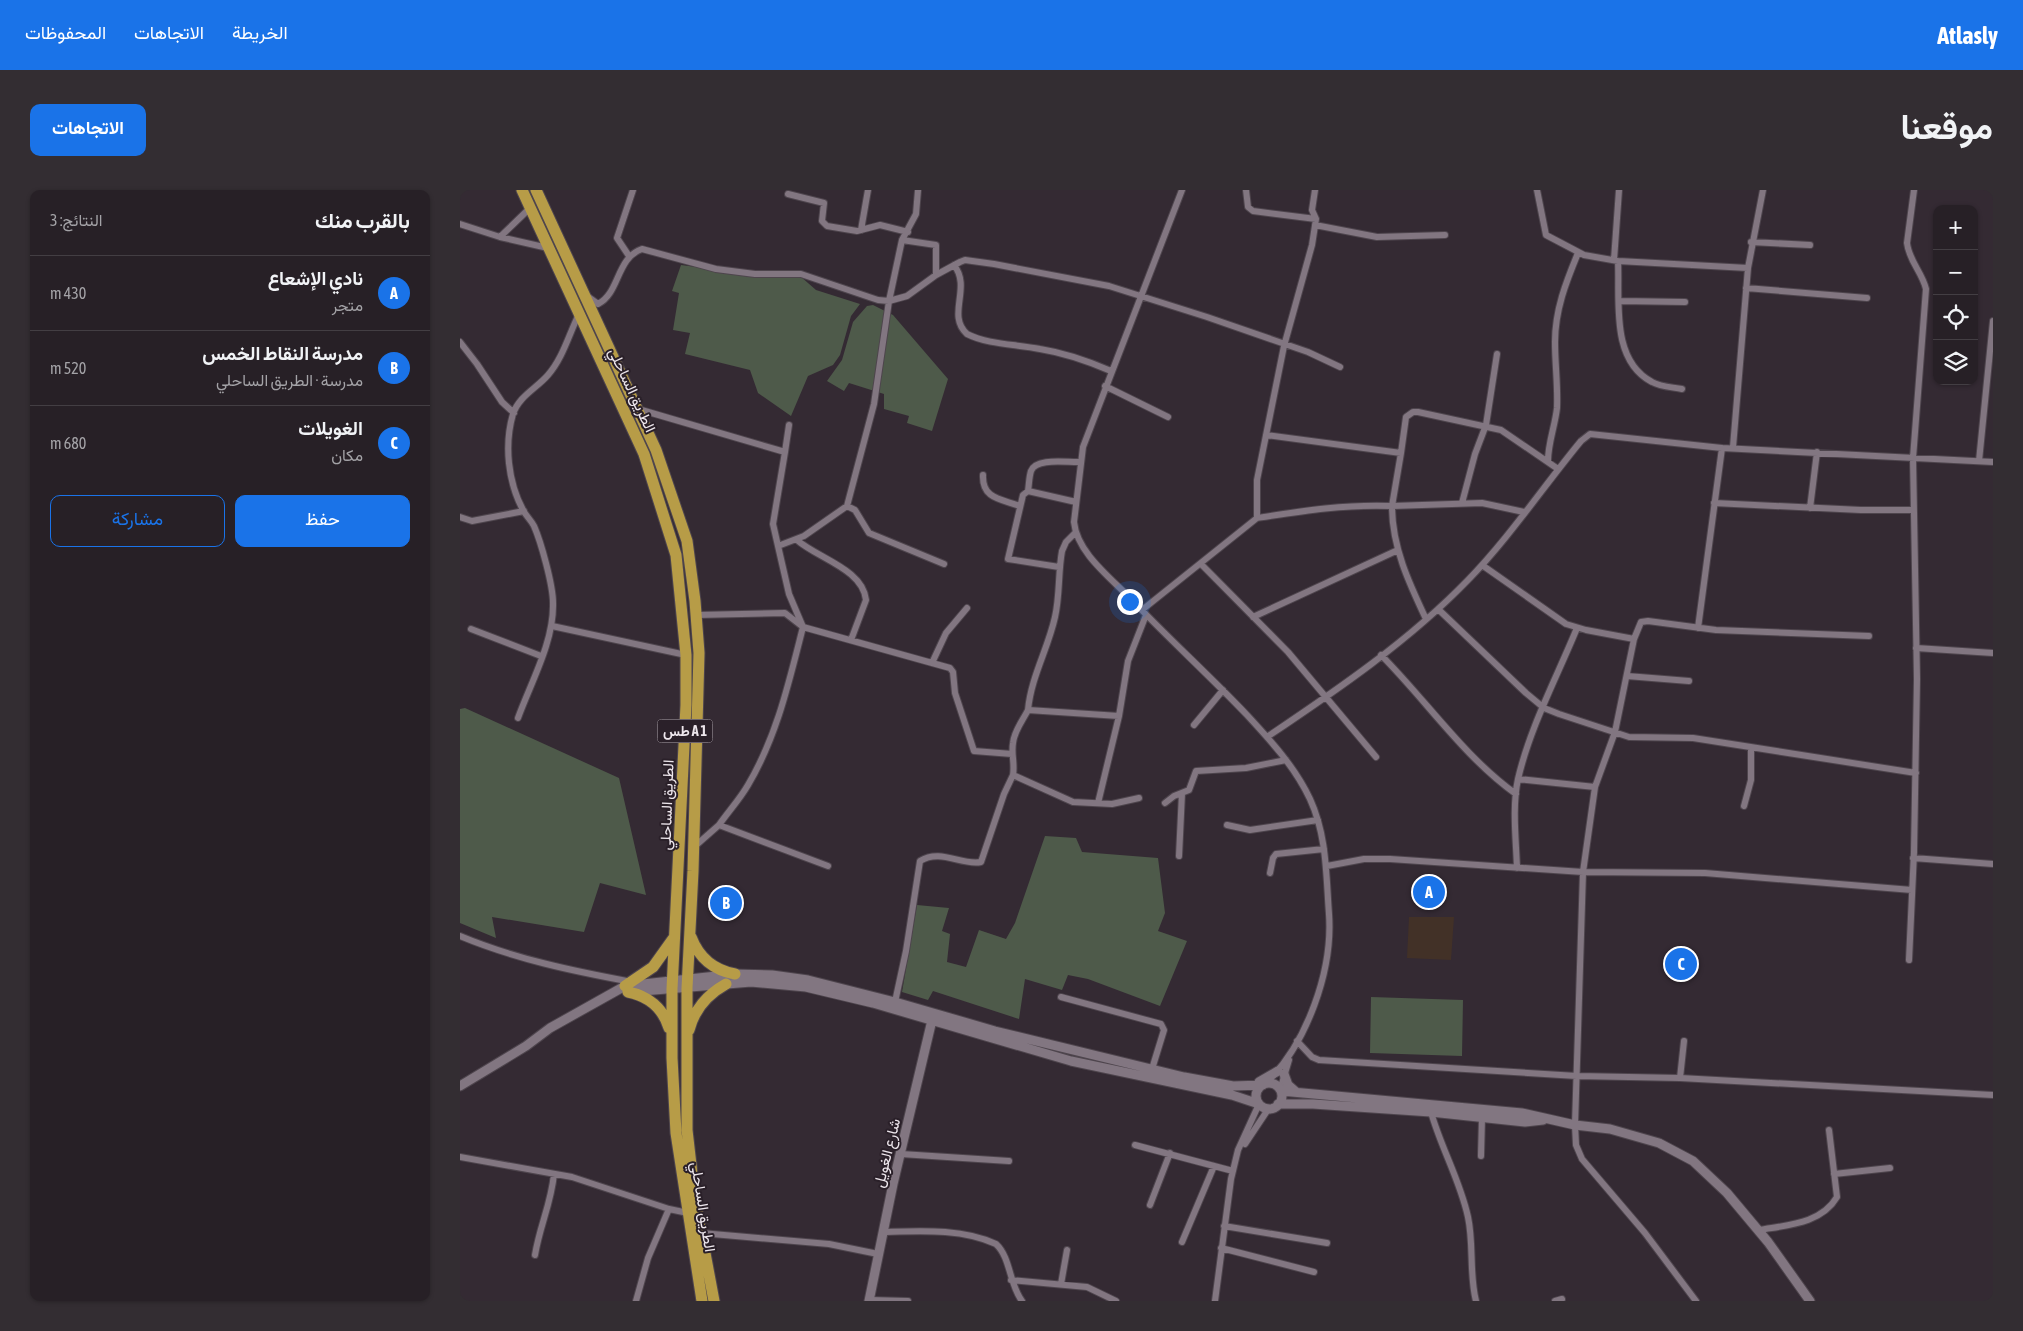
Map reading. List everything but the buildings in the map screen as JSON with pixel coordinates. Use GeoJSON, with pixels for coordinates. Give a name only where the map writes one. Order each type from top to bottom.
{"type":"FeatureCollection","features":[{"type":"Feature","properties":{"kind":"highway","name":"الطريق الساحلي"},"geometry":{"type":"LineString","coordinates":[[522,190],[644,454],[676,555],[686,655],[678,901],[674,938],[671,1038],[676,1133],[702,1301]]}},
{"type":"Feature","properties":{"kind":"highway","name":"الطريق الساحلي"},"geometry":{"type":"LineString","coordinates":[[536,190],[656,450],[684,533],[696,615],[698,697],[687,983],[688,1130],[695,1200],[714,1301]]}},
{"type":"Feature","properties":{"kind":"highway"},"geometry":{"type":"LineString","coordinates":[[690,926],[691,936],[700,954],[715,968],[735,974]]}},
{"type":"Feature","properties":{"kind":"highway"},"geometry":{"type":"LineString","coordinates":[[671,1038],[665,1017],[655,1005],[629,987],[659,961],[674,938]]}},
{"type":"Feature","properties":{"kind":"highway"},"geometry":{"type":"LineString","coordinates":[[686,1042],[690,1027],[700,1006],[726,984]]}},
{"type":"Feature","properties":{"kind":"street"},"geometry":{"type":"LineString","coordinates":[[629,256],[617,238],[633,190]]}},
{"type":"Feature","properties":{"kind":"street"},"geometry":{"type":"LineString","coordinates":[[861,230],[868,190]]}},
{"type":"Feature","properties":{"kind":"street"},"geometry":{"type":"LineString","coordinates":[[778,546],[797,540],[847,506],[874,404],[889,300],[902,240],[916,214],[918,190]]}},
{"type":"Feature","properties":{"kind":"street"},"geometry":{"type":"LineString","coordinates":[[1182,190],[1083,447],[1076,502],[1075,533],[1100,567],[1223,690],[1267,737],[1286,760],[1303,786],[1318,820],[1327,866],[1329,953],[1322,986],[1281,1072],[1282,1098],[1278,1104]]}},
{"type":"Feature","properties":{"kind":"street"},"geometry":{"type":"LineString","coordinates":[[1246,190],[1248,207],[1253,211],[1315,222],[1377,237],[1445,235]]}},
{"type":"Feature","properties":{"kind":"street"},"geometry":{"type":"LineString","coordinates":[[1257,518],[1257,480],[1266,435],[1284,346],[1312,245],[1315,222],[1312,210],[1315,190]]}},
{"type":"Feature","properties":{"kind":"street"},"geometry":{"type":"LineString","coordinates":[[1537,190],[1546,235],[1578,253],[1616,260],[1748,268]]}},
{"type":"Feature","properties":{"kind":"street"},"geometry":{"type":"LineString","coordinates":[[1619,190],[1616,260],[1620,301],[1620,338],[1634,366],[1650,381],[1682,389]]}},
{"type":"Feature","properties":{"kind":"street"},"geometry":{"type":"LineString","coordinates":[[1733,447],[1751,242],[1763,190]]}},
{"type":"Feature","properties":{"kind":"street"},"geometry":{"type":"LineString","coordinates":[[1909,960],[1916,773],[1913,458],[1926,289],[1924,280],[1912,263],[1906,242],[1914,190]]}},
{"type":"Feature","properties":{"kind":"street"},"geometry":{"type":"LineString","coordinates":[[788,194],[824,203],[822,221],[827,226],[857,231],[880,225],[908,232]]}},
{"type":"Feature","properties":{"kind":"street"},"geometry":{"type":"LineString","coordinates":[[500,237],[530,208]]}},
{"type":"Feature","properties":{"kind":"street"},"geometry":{"type":"LineString","coordinates":[[460,224],[500,237],[549,248]]}},
{"type":"Feature","properties":{"kind":"street"},"geometry":{"type":"LineString","coordinates":[[902,240],[936,245],[936,275]]}},
{"type":"Feature","properties":{"kind":"street"},"geometry":{"type":"LineString","coordinates":[[1751,242],[1810,245]]}},
{"type":"Feature","properties":{"kind":"street"},"geometry":{"type":"LineString","coordinates":[[585,294],[598,304],[607,300],[629,256],[642,249],[716,269],[755,274],[801,274],[878,300],[889,300],[907,296],[936,275],[965,260],[1109,286],[1214,319],[1284,346],[1308,352],[1340,367]]}},
{"type":"Feature","properties":{"kind":"street"},"geometry":{"type":"LineString","coordinates":[[1548,461],[1556,421],[1558,390],[1555,341],[1558,310],[1578,253]]}},
{"type":"Feature","properties":{"kind":"street"},"geometry":{"type":"LineString","coordinates":[[954,265],[962,280],[958,307],[960,322],[967,334],[1005,344],[1041,349],[1076,357],[1111,372]]}},
{"type":"Feature","properties":{"kind":"street"},"geometry":{"type":"LineString","coordinates":[[1746,288],[1867,298]]}},
{"type":"Feature","properties":{"kind":"street"},"geometry":{"type":"LineString","coordinates":[[1620,301],[1685,302]]}},
{"type":"Feature","properties":{"kind":"street"},"geometry":{"type":"LineString","coordinates":[[518,718],[552,626],[553,600],[538,536],[530,518],[524,511],[509,470],[509,436],[514,413],[525,396],[548,375],[558,360],[580,313]]}},
{"type":"Feature","properties":{"kind":"street"},"geometry":{"type":"LineString","coordinates":[[1979,461],[1993,321]]}},
{"type":"Feature","properties":{"kind":"street"},"geometry":{"type":"LineString","coordinates":[[460,342],[502,402],[514,413]]}},
{"type":"Feature","properties":{"kind":"street"},"geometry":{"type":"LineString","coordinates":[[1462,503],[1475,454],[1486,425],[1497,354]]}},
{"type":"Feature","properties":{"kind":"street"},"geometry":{"type":"LineString","coordinates":[[1106,386],[1168,417]]}},
{"type":"Feature","properties":{"kind":"street"},"geometry":{"type":"LineString","coordinates":[[637,409],[785,452]]}},
{"type":"Feature","properties":{"kind":"street"},"geometry":{"type":"LineString","coordinates":[[1426,619],[1407,579],[1398,550],[1392,520],[1392,506],[1406,416],[1413,412],[1486,425],[1507,433],[1558,468]]}},
{"type":"Feature","properties":{"kind":"street"},"geometry":{"type":"LineString","coordinates":[[693,848],[719,825],[747,787],[774,732],[803,627],[787,586],[773,524],[789,425]]}},
{"type":"Feature","properties":{"kind":"street"},"geometry":{"type":"LineString","coordinates":[[1267,737],[1327,696],[1438,608],[1482,565],[1558,468],[1585,437],[1597,433],[1722,448],[1733,447],[1993,462]]}},
{"type":"Feature","properties":{"kind":"street"},"geometry":{"type":"LineString","coordinates":[[1266,435],[1401,453]]}},
{"type":"Feature","properties":{"kind":"street"},"geometry":{"type":"LineString","coordinates":[[1698,628],[1722,448]]}},
{"type":"Feature","properties":{"kind":"street"},"geometry":{"type":"LineString","coordinates":[[1810,508],[1817,452]]}},
{"type":"Feature","properties":{"kind":"street"},"geometry":{"type":"LineString","coordinates":[[1028,491],[1031,469],[1037,464],[1081,462]]}},
{"type":"Feature","properties":{"kind":"street"},"geometry":{"type":"LineString","coordinates":[[983,475],[983,486],[987,493],[1020,506]]}},
{"type":"Feature","properties":{"kind":"street"},"geometry":{"type":"LineString","coordinates":[[1059,567],[1008,559],[1023,494],[1028,491],[1076,502]]}},
{"type":"Feature","properties":{"kind":"street"},"geometry":{"type":"LineString","coordinates":[[1098,803],[1119,716],[1128,661],[1144,612],[1257,518],[1306,510],[1366,505],[1392,506],[1462,503],[1498,505],[1524,512]]}},
{"type":"Feature","properties":{"kind":"street"},"geometry":{"type":"LineString","coordinates":[[1714,503],[1810,508],[1913,510]]}},
{"type":"Feature","properties":{"kind":"street"},"geometry":{"type":"LineString","coordinates":[[847,506],[855,510],[869,533],[944,564]]}},
{"type":"Feature","properties":{"kind":"street"},"geometry":{"type":"LineString","coordinates":[[460,517],[472,521],[524,511]]}},
{"type":"Feature","properties":{"kind":"street"},"geometry":{"type":"LineString","coordinates":[[895,1002],[906,951],[920,861],[929,857],[948,856],[981,862],[1004,794],[1013,775],[1015,759],[1012,754],[1014,736],[1028,710],[1030,691],[1049,642],[1056,615],[1059,567],[1066,542],[1075,533]]}},
{"type":"Feature","properties":{"kind":"street"},"geometry":{"type":"LineString","coordinates":[[797,540],[805,547],[846,570],[865,594],[866,600],[851,640]]}},
{"type":"Feature","properties":{"kind":"street"},"geometry":{"type":"LineString","coordinates":[[1254,617],[1398,550]]}},
{"type":"Feature","properties":{"kind":"street"},"geometry":{"type":"LineString","coordinates":[[1201,564],[1254,617],[1327,696],[1376,757]]}},
{"type":"Feature","properties":{"kind":"street"},"geometry":{"type":"LineString","coordinates":[[1482,565],[1554,617],[1577,628],[1634,639]]}},
{"type":"Feature","properties":{"kind":"street"},"geometry":{"type":"LineString","coordinates":[[932,663],[946,633],[967,608]]}},
{"type":"Feature","properties":{"kind":"street"},"geometry":{"type":"LineString","coordinates":[[1438,608],[1486,657],[1544,708],[1628,737],[1693,738],[1916,773]]}},
{"type":"Feature","properties":{"kind":"street"},"geometry":{"type":"LineString","coordinates":[[696,615],[785,613],[803,627],[948,667],[953,672],[954,693],[974,751],[1012,754]]}},
{"type":"Feature","properties":{"kind":"street"},"geometry":{"type":"LineString","coordinates":[[1696,1301],[1668,1262],[1582,1158],[1576,1145],[1575,1125],[1583,872],[1595,787],[1616,732],[1638,625],[1644,621],[1698,628],[1810,635],[1869,636]]}},
{"type":"Feature","properties":{"kind":"street"},"geometry":{"type":"LineString","coordinates":[[552,626],[686,655]]}},
{"type":"Feature","properties":{"kind":"street"},"geometry":{"type":"LineString","coordinates":[[1517,868],[1516,794],[1518,779],[1530,743],[1577,628]]}},
{"type":"Feature","properties":{"kind":"street"},"geometry":{"type":"LineString","coordinates":[[471,629],[541,656]]}},
{"type":"Feature","properties":{"kind":"street"},"geometry":{"type":"LineString","coordinates":[[1916,648],[1993,653]]}},
{"type":"Feature","properties":{"kind":"street"},"geometry":{"type":"LineString","coordinates":[[1381,655],[1410,684],[1484,769],[1516,794]]}},
{"type":"Feature","properties":{"kind":"street"},"geometry":{"type":"LineString","coordinates":[[1627,676],[1689,681]]}},
{"type":"Feature","properties":{"kind":"street"},"geometry":{"type":"LineString","coordinates":[[1194,725],[1223,690]]}},
{"type":"Feature","properties":{"kind":"street"},"geometry":{"type":"LineString","coordinates":[[1028,710],[1119,716]]}},
{"type":"Feature","properties":{"kind":"street"},"geometry":{"type":"LineString","coordinates":[[1744,806],[1751,780],[1751,747]]}},
{"type":"Feature","properties":{"kind":"street"},"geometry":{"type":"LineString","coordinates":[[1165,803],[1190,788],[1196,771],[1246,768],[1286,760]]}},
{"type":"Feature","properties":{"kind":"street"},"geometry":{"type":"LineString","coordinates":[[1013,775],[1046,788],[1068,800],[1098,803],[1122,802],[1138,798]]}},
{"type":"Feature","properties":{"kind":"street"},"geometry":{"type":"LineString","coordinates":[[1518,779],[1595,787]]}},
{"type":"Feature","properties":{"kind":"street"},"geometry":{"type":"LineString","coordinates":[[1179,856],[1182,793]]}},
{"type":"Feature","properties":{"kind":"street"},"geometry":{"type":"LineString","coordinates":[[1227,825],[1250,830],[1318,820]]}},
{"type":"Feature","properties":{"kind":"street"},"geometry":{"type":"LineString","coordinates":[[719,825],[828,866]]}},
{"type":"Feature","properties":{"kind":"street"},"geometry":{"type":"LineString","coordinates":[[1270,873],[1273,858],[1276,854],[1324,849]]}},
{"type":"Feature","properties":{"kind":"street"},"geometry":{"type":"LineString","coordinates":[[1327,866],[1379,858],[1583,872],[1705,873],[1912,890]]}},
{"type":"Feature","properties":{"kind":"street"},"geometry":{"type":"LineString","coordinates":[[1913,858],[1993,864]]}},
{"type":"Feature","properties":{"kind":"street"},"geometry":{"type":"LineString","coordinates":[[460,936],[526,959],[629,987]]}},
{"type":"Feature","properties":{"kind":"street"},"geometry":{"type":"LineString","coordinates":[[687,983],[735,974],[772,975],[808,980],[895,1002],[933,1017],[951,1027],[1071,1061],[1245,1098],[1257,1108],[1269,1108],[1278,1104],[1313,1104],[1431,1112],[1525,1122],[1548,1120]]}},
{"type":"Feature","properties":{"kind":"street"},"geometry":{"type":"LineString","coordinates":[[460,1086],[606,996],[629,987],[687,983],[770,983],[806,987],[920,1018],[933,1017],[1184,1077],[1248,1087],[1272,1084],[1281,1090],[1296,1092],[1527,1114],[1548,1120],[1610,1129],[1638,1136],[1677,1151],[1693,1161],[1715,1180],[1759,1230],[1810,1301]]}},
{"type":"Feature","properties":{"kind":"street"},"geometry":{"type":"LineString","coordinates":[[1061,997],[1161,1024],[1164,1030],[1152,1069]]}},
{"type":"Feature","properties":{"kind":"street","name":"شارع الغويل"},"geometry":{"type":"LineString","coordinates":[[869,1300],[882,1232],[933,1017]]}},
{"type":"Feature","properties":{"kind":"street"},"geometry":{"type":"LineString","coordinates":[[920,1018],[929,1037],[941,1029],[951,1027]]}},
{"type":"Feature","properties":{"kind":"street"},"geometry":{"type":"LineString","coordinates":[[1680,1078],[1684,1041]]}},
{"type":"Feature","properties":{"kind":"street"},"geometry":{"type":"LineString","coordinates":[[1295,1044],[1319,1060],[1577,1076],[1680,1078],[1993,1095]]}},
{"type":"Feature","properties":{"kind":"street"},"geometry":{"type":"LineString","coordinates":[[1215,1301],[1233,1171],[1257,1108],[1257,1093],[1264,1084],[1281,1072]]}},
{"type":"Feature","properties":{"kind":"street"},"geometry":{"type":"LineString","coordinates":[[1248,1087],[1281,1072]]}},
{"type":"Feature","properties":{"kind":"street"},"geometry":{"type":"LineString","coordinates":[[1281,1072],[1288,1084],[1296,1092]]}},
{"type":"Feature","properties":{"kind":"street"},"geometry":{"type":"LineString","coordinates":[[1237,1158],[1269,1108]]}},
{"type":"Feature","properties":{"kind":"street"},"geometry":{"type":"LineString","coordinates":[[1431,1112],[1439,1140],[1454,1171],[1468,1218],[1476,1301]]}},
{"type":"Feature","properties":{"kind":"street"},"geometry":{"type":"LineString","coordinates":[[1481,1156],[1482,1117]]}},
{"type":"Feature","properties":{"kind":"street"},"geometry":{"type":"LineString","coordinates":[[1759,1230],[1817,1217],[1832,1205],[1837,1196],[1828,1130]]}},
{"type":"Feature","properties":{"kind":"street"},"geometry":{"type":"LineString","coordinates":[[1135,1146],[1170,1153],[1233,1171]]}},
{"type":"Feature","properties":{"kind":"street"},"geometry":{"type":"LineString","coordinates":[[1150,1205],[1170,1153]]}},
{"type":"Feature","properties":{"kind":"street"},"geometry":{"type":"LineString","coordinates":[[901,1154],[1009,1161]]}},
{"type":"Feature","properties":{"kind":"street"},"geometry":{"type":"LineString","coordinates":[[460,1157],[554,1174],[606,1187],[669,1209],[688,1213]]}},
{"type":"Feature","properties":{"kind":"street"},"geometry":{"type":"LineString","coordinates":[[1182,1242],[1214,1166]]}},
{"type":"Feature","properties":{"kind":"street"},"geometry":{"type":"LineString","coordinates":[[1834,1174],[1890,1168]]}},
{"type":"Feature","properties":{"kind":"street"},"geometry":{"type":"LineString","coordinates":[[535,1255],[542,1224],[549,1208],[554,1174]]}},
{"type":"Feature","properties":{"kind":"street"},"geometry":{"type":"LineString","coordinates":[[636,1301],[648,1258],[669,1209]]}},
{"type":"Feature","properties":{"kind":"street"},"geometry":{"type":"LineString","coordinates":[[1224,1226],[1327,1243]]}},
{"type":"Feature","properties":{"kind":"street"},"geometry":{"type":"LineString","coordinates":[[882,1232],[945,1233],[989,1240],[1001,1249],[1011,1280],[1022,1301]]}},
{"type":"Feature","properties":{"kind":"street"},"geometry":{"type":"LineString","coordinates":[[701,1233],[829,1244],[878,1254]]}},
{"type":"Feature","properties":{"kind":"street"},"geometry":{"type":"LineString","coordinates":[[1221,1248],[1314,1272]]}},
{"type":"Feature","properties":{"kind":"street"},"geometry":{"type":"LineString","coordinates":[[1061,1284],[1068,1250]]}},
{"type":"Feature","properties":{"kind":"street"},"geometry":{"type":"LineString","coordinates":[[1011,1280],[1087,1287],[1116,1301]]}},
{"type":"Feature","properties":{"kind":"street"},"geometry":{"type":"LineString","coordinates":[[869,1300],[908,1301]]}},
{"type":"Feature","properties":{"kind":"shaded area"},"geometry":{"type":"Polygon","coordinates":[[[1409,917],[1454,917],[1451,960],[1407,958],[1409,917]]]}},
{"type":"Feature","properties":{"kind":"green space"},"geometry":{"type":"Polygon","coordinates":[[[681,265],[751,274],[800,276],[816,290],[860,304],[851,316],[840,355],[833,365],[808,376],[791,416],[758,393],[750,370],[685,354],[690,333],[673,330],[679,293],[672,291],[681,265]]]}},
{"type":"Feature","properties":{"kind":"green space"},"geometry":{"type":"Polygon","coordinates":[[[873,305],[893,315],[948,379],[932,431],[907,423],[909,416],[884,409],[884,394],[849,383],[844,391],[827,381],[842,360],[853,322],[867,306],[873,305]]]}},
{"type":"Feature","properties":{"kind":"green space"},"geometry":{"type":"Polygon","coordinates":[[[465,708],[619,778],[646,895],[600,883],[584,932],[492,917],[496,938],[460,923],[460,709],[465,708]]]}},
{"type":"Feature","properties":{"kind":"green space"},"geometry":{"type":"Polygon","coordinates":[[[1045,836],[1076,838],[1082,852],[1158,858],[1165,913],[1158,931],[1187,941],[1160,1006],[1088,979],[1068,975],[1062,990],[1025,979],[1019,1019],[933,991],[928,1000],[902,992],[917,905],[949,908],[942,931],[950,934],[947,962],[966,967],[979,930],[1006,939],[1015,923],[1045,836]]]}},
{"type":"Feature","properties":{"kind":"green space"},"geometry":{"type":"Polygon","coordinates":[[[1371,997],[1463,1000],[1462,1056],[1370,1053],[1371,997]]]}},
{"type":"Feature","properties":{"kind":"place","name":"نادي الإشعاع"},"geometry":{"type":"Point","coordinates":[1429,892]}},
{"type":"Feature","properties":{"kind":"place","name":"مدرسة النقاط الخمس"},"geometry":{"type":"Point","coordinates":[726,903]}},
{"type":"Feature","properties":{"kind":"place","name":"الغويلات"},"geometry":{"type":"Point","coordinates":[1681,964]}}]}
